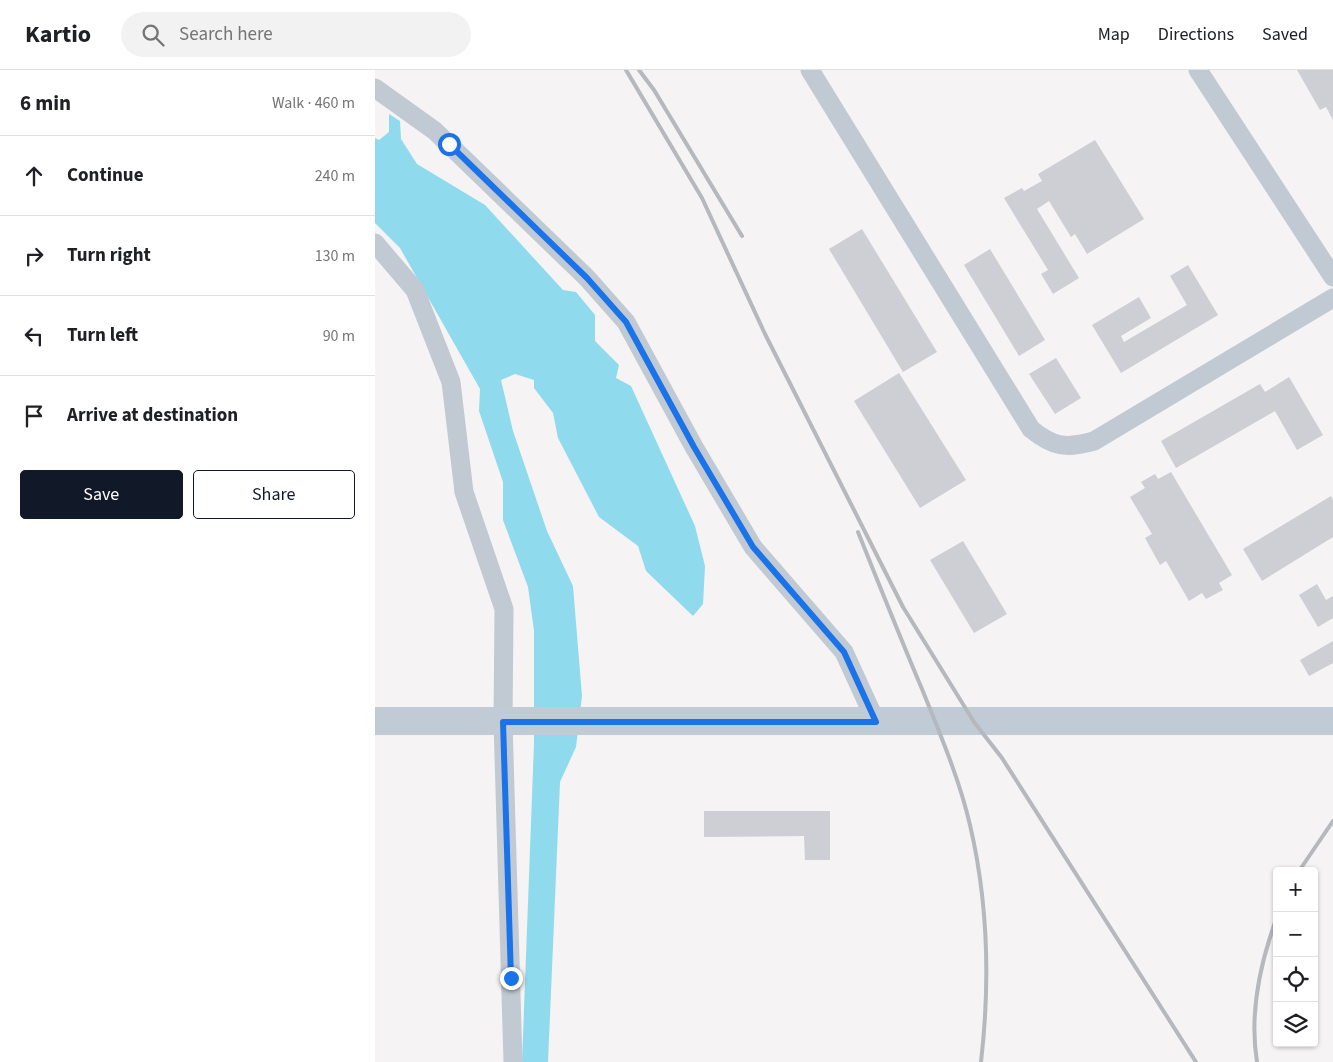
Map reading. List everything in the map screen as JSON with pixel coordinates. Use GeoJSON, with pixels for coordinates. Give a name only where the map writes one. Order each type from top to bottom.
{"type":"FeatureCollection","features":[{"type":"Feature","properties":{"kind":"main road"},"geometry":{"type":"LineString","coordinates":[[375,721],[1333,722]]}},
{"type":"Feature","properties":{"kind":"street"},"geometry":{"type":"LineString","coordinates":[[810,70],[1031,428],[1044,440],[1058,445],[1076,446],[1094,441],[1333,298]]}},
{"type":"Feature","properties":{"kind":"street"},"geometry":{"type":"LineString","coordinates":[[1198,70],[1333,277]]}},
{"type":"Feature","properties":{"kind":"street"},"geometry":{"type":"LineString","coordinates":[[375,88],[435,131],[587,278],[626,322],[694,447],[753,547],[844,652],[876,722]]}},
{"type":"Feature","properties":{"kind":"street"},"geometry":{"type":"LineString","coordinates":[[375,243],[415,290],[451,382],[464,492],[504,609],[510,722],[513,1062]]}},
{"type":"Feature","properties":{"kind":"water"},"geometry":{"type":"Polygon","coordinates":[[[389,114],[400,121],[401,139],[417,164],[485,205],[563,290],[576,292],[595,315],[595,341],[619,365],[616,378],[631,386],[695,526],[705,566],[703,604],[693,616],[646,571],[638,546],[599,517],[558,438],[553,413],[534,388],[534,380],[515,374],[501,380],[513,431],[547,531],[573,586],[582,696],[576,747],[560,782],[548,1062],[522,1062],[534,743],[534,631],[528,587],[503,520],[503,482],[479,411],[480,389],[400,248],[375,223],[375,138],[379,140],[389,132],[389,114]]]}},
{"type":"Feature","properties":{"kind":"building"},"geometry":{"type":"Polygon","coordinates":[[[1297,70],[1333,70],[1333,120],[1326,107],[1320,110],[1297,70]]]}},
{"type":"Feature","properties":{"kind":"building"},"geometry":{"type":"Polygon","coordinates":[[[1095,140],[1144,219],[1087,254],[1075,234],[1071,237],[1049,201],[1037,209],[1079,278],[1053,294],[1041,274],[1048,270],[1004,198],[1022,188],[1024,191],[1042,181],[1038,174],[1095,140]]]}},
{"type":"Feature","properties":{"kind":"building"},"geometry":{"type":"Polygon","coordinates":[[[862,229],[937,352],[903,372],[829,249],[862,229]]]}},
{"type":"Feature","properties":{"kind":"building"},"geometry":{"type":"Polygon","coordinates":[[[990,249],[1045,340],[1019,356],[964,265],[990,249]]]}},
{"type":"Feature","properties":{"kind":"building"},"geometry":{"type":"Polygon","coordinates":[[[1188,265],[1218,315],[1121,373],[1092,325],[1139,297],[1151,318],[1121,336],[1124,342],[1187,305],[1170,276],[1188,265]]]}},
{"type":"Feature","properties":{"kind":"building"},"geometry":{"type":"Polygon","coordinates":[[[1056,358],[1081,398],[1055,414],[1029,374],[1056,358]]]}},
{"type":"Feature","properties":{"kind":"building"},"geometry":{"type":"Polygon","coordinates":[[[899,373],[966,480],[920,508],[854,401],[899,373]]]}},
{"type":"Feature","properties":{"kind":"building"},"geometry":{"type":"Polygon","coordinates":[[[1289,377],[1323,435],[1297,450],[1275,411],[1176,468],[1161,441],[1260,384],[1265,392],[1289,377]]]}},
{"type":"Feature","properties":{"kind":"building"},"geometry":{"type":"Polygon","coordinates":[[[1171,472],[1232,575],[1219,583],[1223,590],[1206,599],[1202,593],[1189,601],[1166,561],[1160,565],[1145,538],[1152,534],[1130,497],[1145,488],[1141,482],[1155,474],[1158,479],[1171,472]]]}},
{"type":"Feature","properties":{"kind":"building"},"geometry":{"type":"Polygon","coordinates":[[[1331,496],[1333,500],[1333,537],[1262,581],[1243,549],[1331,496]]]}},
{"type":"Feature","properties":{"kind":"building"},"geometry":{"type":"Polygon","coordinates":[[[963,541],[1007,614],[974,633],[930,560],[963,541]]]}},
{"type":"Feature","properties":{"kind":"building"},"geometry":{"type":"Polygon","coordinates":[[[1317,584],[1326,600],[1333,596],[1333,618],[1318,627],[1299,595],[1317,584]]]}},
{"type":"Feature","properties":{"kind":"building"},"geometry":{"type":"Polygon","coordinates":[[[1333,641],[1333,663],[1309,676],[1300,660],[1333,641]]]}},
{"type":"Feature","properties":{"kind":"building"},"geometry":{"type":"Polygon","coordinates":[[[704,811],[830,811],[830,860],[805,860],[804,836],[704,837],[704,811]]]}},
{"type":"Feature","properties":{"kind":"railway"},"geometry":{"type":"LineString","coordinates":[[626,70],[702,198],[765,334],[903,607],[974,722],[1002,758],[1196,1062]]}},
{"type":"Feature","properties":{"kind":"railway"},"geometry":{"type":"LineString","coordinates":[[639,70],[654,90],[742,236]]}},
{"type":"Feature","properties":{"kind":"railway"},"geometry":{"type":"LineString","coordinates":[[858,532],[955,773],[970,825],[981,884],[986,943],[986,1003],[981,1062]]}},
{"type":"Feature","properties":{"kind":"railway"},"geometry":{"type":"LineString","coordinates":[[1302,867],[1333,821]]}},
{"type":"Feature","properties":{"kind":"railway"},"geometry":{"type":"LineString","coordinates":[[1257,1062],[1254,1025],[1255,1007],[1261,970],[1273,928]]}},
{"type":"Feature","properties":{"kind":"route"},"geometry":{"type":"LineString","coordinates":[[449,144],[587,278],[626,322],[694,447],[753,547],[844,652],[876,722],[503,722],[511,978]]}}]}
